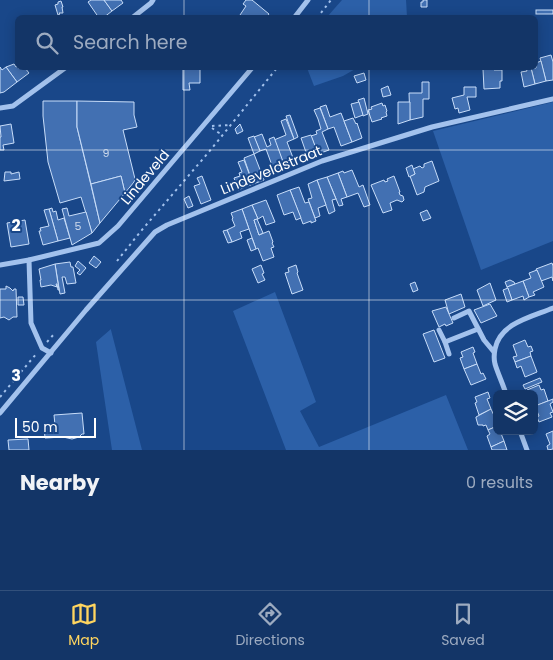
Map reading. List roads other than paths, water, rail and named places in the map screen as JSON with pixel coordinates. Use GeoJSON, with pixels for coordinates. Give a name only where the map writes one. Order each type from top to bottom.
{"type":"FeatureCollection","features":[{"type":"Feature","properties":{"kind":"street"},"geometry":{"type":"LineString","coordinates":[[136,15],[153,0]]}},
{"type":"Feature","properties":{"kind":"street"},"geometry":{"type":"LineString","coordinates":[[296,15],[308,0]]}},
{"type":"Feature","properties":{"kind":"street"},"geometry":{"type":"LineString","coordinates":[[0,108],[13,106],[62,70]]}},
{"type":"Feature","properties":{"kind":"street","name":"Lindeveld"},"geometry":{"type":"LineString","coordinates":[[29,260],[99,243],[118,226],[250,70]]}},
{"type":"Feature","properties":{"kind":"street","name":"Lindeveldstraat"},"geometry":{"type":"LineString","coordinates":[[0,413],[154,232],[322,161],[432,127],[553,99]]}},
{"type":"Feature","properties":{"kind":"street"},"geometry":{"type":"LineString","coordinates":[[0,265],[29,260],[31,323],[42,348],[51,353]]}},
{"type":"Feature","properties":{"kind":"street"},"geometry":{"type":"LineString","coordinates":[[504,390],[494,363],[494,352],[501,334],[511,325],[553,308]]}},
{"type":"Feature","properties":{"kind":"street"},"geometry":{"type":"LineString","coordinates":[[454,318],[469,311],[484,340],[494,352]]}},
{"type":"Feature","properties":{"kind":"street"},"geometry":{"type":"LineString","coordinates":[[440,330],[449,354]]}},
{"type":"Feature","properties":{"kind":"street"},"geometry":{"type":"LineString","coordinates":[[445,342],[478,330]]}},
{"type":"Feature","properties":{"kind":"street"},"geometry":{"type":"LineString","coordinates":[[521,435],[527,450]]}}]}
